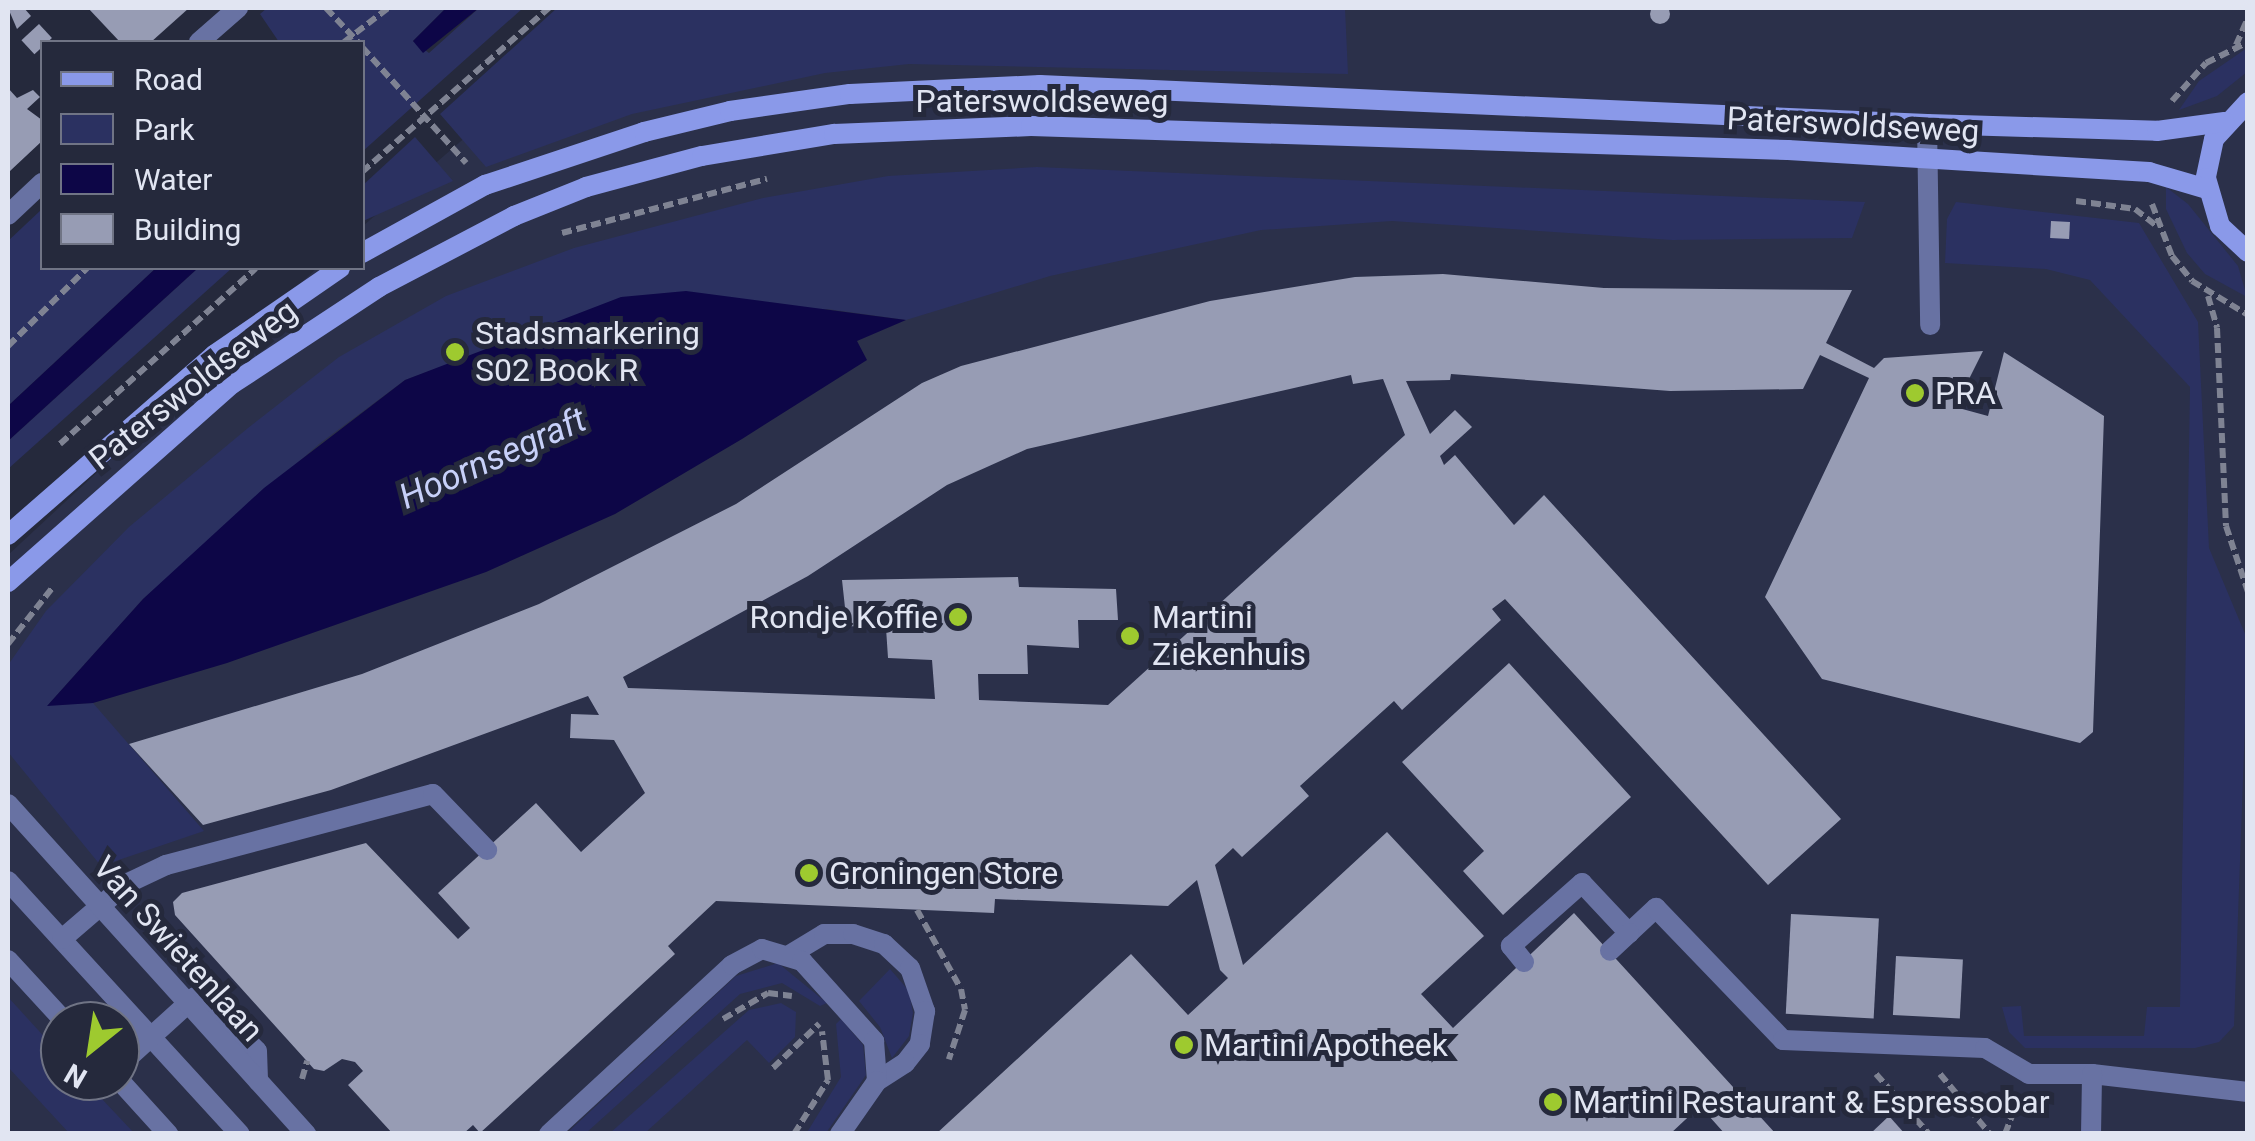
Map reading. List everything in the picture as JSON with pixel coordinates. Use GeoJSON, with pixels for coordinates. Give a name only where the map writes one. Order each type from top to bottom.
{"type":"FeatureCollection","features":[{"type":"Feature","properties":{"kind":"main road","name":"Paterswoldseweg"},"geometry":{"type":"LineString","coordinates":[[365,252],[485,185],[730,111],[850,94],[1040,85],[1927,124],[2157,131],[2224,122]]}},
{"type":"Feature","properties":{"kind":"main road"},"geometry":{"type":"LineString","coordinates":[[2248,102],[2224,122],[2208,158],[2207,189],[2220,226],[2248,252]]}},
{"type":"Feature","properties":{"kind":"main road","name":"Paterswoldseweg"},"geometry":{"type":"LineString","coordinates":[[8,582],[232,384],[379,287],[514,216],[586,187],[702,156],[834,134],[1011,126],[1927,159],[2149,172],[2207,189]]}},
{"type":"Feature","properties":{"kind":"main road","name":"Paterswoldseweg"},"geometry":{"type":"LineString","coordinates":[[8,535],[214,355],[337,270]]}},
{"type":"Feature","properties":{"kind":"street"},"geometry":{"type":"LineString","coordinates":[[201,40],[238,8]]}},
{"type":"Feature","properties":{"kind":"street"},"geometry":{"type":"LineString","coordinates":[[1927,124],[1930,325]]}},
{"type":"Feature","properties":{"kind":"street"},"geometry":{"type":"LineString","coordinates":[[8,215],[40,186]]}},
{"type":"Feature","properties":{"kind":"street"},"geometry":{"type":"LineString","coordinates":[[62,939],[98,906],[166,865],[433,794],[487,850]]}},
{"type":"Feature","properties":{"kind":"street","name":"Van Swietenlaan"},"geometry":{"type":"LineString","coordinates":[[8,804],[306,1134]]}},
{"type":"Feature","properties":{"kind":"street"},"geometry":{"type":"LineString","coordinates":[[8,881],[240,1134]]}},
{"type":"Feature","properties":{"kind":"street"},"geometry":{"type":"LineString","coordinates":[[1524,962],[1510,946],[1582,883],[1629,934]]}},
{"type":"Feature","properties":{"kind":"street"},"geometry":{"type":"LineString","coordinates":[[1610,951],[1656,908],[1783,1040],[1986,1048],[2029,1074],[2092,1074],[2248,1092]]}},
{"type":"Feature","properties":{"kind":"street"},"geometry":{"type":"LineString","coordinates":[[791,954],[824,934],[854,934],[884,944],[910,968],[925,1011],[920,1044],[906,1063],[877,1081],[840,1134]]}},
{"type":"Feature","properties":{"kind":"street"},"geometry":{"type":"LineString","coordinates":[[548,1134],[732,965],[762,950],[791,954],[868,1032],[877,1081]]}},
{"type":"Feature","properties":{"kind":"street"},"geometry":{"type":"LineString","coordinates":[[8,960],[46,1001]]}},
{"type":"Feature","properties":{"kind":"street"},"geometry":{"type":"LineString","coordinates":[[140,1047],[187,1004]]}},
{"type":"Feature","properties":{"kind":"street"},"geometry":{"type":"LineString","coordinates":[[2091,1134],[2092,1074]]}},
{"type":"Feature","properties":{"kind":"street"},"geometry":{"type":"LineString","coordinates":[[138,1101],[168,1134]]}},
{"type":"Feature","properties":{"kind":"path"},"geometry":{"type":"LineString","coordinates":[[326,8],[356,40]]}},
{"type":"Feature","properties":{"kind":"path"},"geometry":{"type":"LineString","coordinates":[[360,40],[388,8]]}},
{"type":"Feature","properties":{"kind":"path"},"geometry":{"type":"LineString","coordinates":[[365,169],[423,114],[549,8]]}},
{"type":"Feature","properties":{"kind":"path"},"geometry":{"type":"LineString","coordinates":[[2236,46],[2248,18]]}},
{"type":"Feature","properties":{"kind":"path"},"geometry":{"type":"LineString","coordinates":[[365,50],[485,185]]}},
{"type":"Feature","properties":{"kind":"path"},"geometry":{"type":"LineString","coordinates":[[514,216],[526,243],[788,174]]}},
{"type":"Feature","properties":{"kind":"path"},"geometry":{"type":"LineString","coordinates":[[2065,200],[2135,209],[2158,228],[2172,256],[2208,295],[2248,315]]}},
{"type":"Feature","properties":{"kind":"path"},"geometry":{"type":"LineString","coordinates":[[8,346],[85,270]]}},
{"type":"Feature","properties":{"kind":"path"},"geometry":{"type":"LineString","coordinates":[[51,452],[254,270]]}},
{"type":"Feature","properties":{"kind":"path"},"geometry":{"type":"LineString","coordinates":[[2208,295],[2217,328],[2226,526],[2248,592]]}},
{"type":"Feature","properties":{"kind":"path"},"geometry":{"type":"LineString","coordinates":[[8,644],[66,573]]}},
{"type":"Feature","properties":{"kind":"path"},"geometry":{"type":"LineString","coordinates":[[720,1022],[768,993],[800,1002]]}},
{"type":"Feature","properties":{"kind":"path"},"geometry":{"type":"LineString","coordinates":[[794,1134],[830,1072],[820,1023],[810,1012]]}},
{"type":"Feature","properties":{"kind":"path"},"geometry":{"type":"LineString","coordinates":[[774,1068],[820,1023]]}},
{"type":"Feature","properties":{"kind":"path"},"geometry":{"type":"LineString","coordinates":[[302,1078],[307,1061]]}},
{"type":"Feature","properties":{"kind":"path"},"geometry":{"type":"LineString","coordinates":[[1868,1066],[1929,1134]]}},
{"type":"Feature","properties":{"kind":"shaded area","name":"Martini Ziekenhuis"},"geometry":{"type":"Polygon","coordinates":[[[565,8],[2247,8],[2247,1133],[8,1134],[8,555],[315,270],[365,270],[365,224],[498,109],[565,8]]]}},
{"type":"Feature","properties":{"kind":"green space"},"geometry":{"type":"Polygon","coordinates":[[[267,8],[446,8],[413,41],[429,53],[479,8],[523,8],[365,149],[365,40],[278,40],[260,14],[267,8]]]}},
{"type":"Feature","properties":{"kind":"green space"},"geometry":{"type":"Polygon","coordinates":[[[557,8],[1345,8],[1348,74],[909,64],[825,73],[632,114],[486,167],[440,114],[557,8]]]}},
{"type":"Feature","properties":{"kind":"green space"},"geometry":{"type":"Polygon","coordinates":[[[2247,48],[2247,72],[2217,96],[2179,110],[2199,81],[2247,48]]]}},
{"type":"Feature","properties":{"kind":"green space"},"geometry":{"type":"Polygon","coordinates":[[[415,137],[453,181],[365,220],[365,183],[415,137]]]}},
{"type":"Feature","properties":{"kind":"green space"},"geometry":{"type":"Polygon","coordinates":[[[1037,167],[1865,202],[1852,238],[1672,240],[1392,221],[1261,230],[1050,276],[906,320],[827,309],[502,345],[405,380],[319,444],[143,599],[48,705],[93,703],[204,831],[101,866],[8,752],[8,665],[46,611],[129,527],[248,428],[339,357],[446,296],[574,248],[763,198],[888,176],[1037,167]]]}},
{"type":"Feature","properties":{"kind":"green space"},"geometry":{"type":"Polygon","coordinates":[[[2166,187],[2188,204],[2238,266],[2247,297],[2205,274],[2187,253],[2166,209],[2166,187]]]}},
{"type":"Feature","properties":{"kind":"green space"},"geometry":{"type":"Polygon","coordinates":[[[1956,202],[2139,223],[2198,322],[2209,548],[2248,641],[2234,1026],[2219,1042],[2195,1048],[2025,1048],[2009,1032],[2002,1007],[2021,1006],[2024,1036],[2144,1036],[2147,1007],[2180,1007],[2190,387],[2090,280],[2046,269],[1945,263],[1947,219],[1956,202]]]}},
{"type":"Feature","properties":{"kind":"green space"},"geometry":{"type":"Polygon","coordinates":[[[40,211],[40,270],[154,270],[8,406],[8,241],[40,211]]]}},
{"type":"Feature","properties":{"kind":"green space"},"geometry":{"type":"Polygon","coordinates":[[[196,270],[230,270],[8,469],[8,441],[196,270]]]}},
{"type":"Feature","properties":{"kind":"green space"},"geometry":{"type":"Polygon","coordinates":[[[778,963],[827,1003],[820,1006],[782,983],[740,994],[586,1133],[566,1134],[736,976],[778,963]]]}},
{"type":"Feature","properties":{"kind":"green space"},"geometry":{"type":"Polygon","coordinates":[[[890,969],[909,991],[913,1013],[909,1036],[892,1058],[880,1027],[859,1001],[890,969]]]}},
{"type":"Feature","properties":{"kind":"green space"},"geometry":{"type":"Polygon","coordinates":[[[8,997],[40,1032],[40,1101],[104,1101],[134,1133],[69,1133],[8,1067],[8,997]]]}},
{"type":"Feature","properties":{"kind":"green space"},"geometry":{"type":"Polygon","coordinates":[[[781,1003],[796,1012],[795,1037],[769,1063],[747,1040],[645,1133],[610,1133],[749,1010],[781,1003]]]}},
{"type":"Feature","properties":{"kind":"green space"},"geometry":{"type":"Polygon","coordinates":[[[841,1019],[863,1045],[866,1075],[826,1133],[806,1134],[841,1077],[836,1024],[841,1019]]]}},
{"type":"Feature","properties":{"kind":"water"},"geometry":{"type":"Polygon","coordinates":[[[446,8],[479,8],[423,53],[413,41],[446,8]]]}},
{"type":"Feature","properties":{"kind":"water"},"geometry":{"type":"Polygon","coordinates":[[[154,270],[196,270],[8,441],[8,406],[154,270]]]}},
{"type":"Feature","properties":{"kind":"water","name":"Hoornsegraft"},"geometry":{"type":"Polygon","coordinates":[[[686,291],[906,320],[857,341],[867,360],[742,439],[615,514],[486,572],[227,663],[93,703],[47,706],[143,599],[264,488],[405,380],[621,297],[686,291]]]}},
{"type":"Feature","properties":{"kind":"building"},"geometry":{"type":"Polygon","coordinates":[[[1660,4],[1670,14],[1660,24],[1650,14],[1660,4]]]}},
{"type":"Feature","properties":{"kind":"building"},"geometry":{"type":"Polygon","coordinates":[[[8,8],[24,8],[31,16],[17,29],[8,8]]]}},
{"type":"Feature","properties":{"kind":"building"},"geometry":{"type":"Polygon","coordinates":[[[88,8],[189,8],[153,40],[118,40],[88,8]]]}},
{"type":"Feature","properties":{"kind":"building"},"geometry":{"type":"Polygon","coordinates":[[[39,24],[52,38],[40,40],[40,49],[34,54],[21,40],[39,24]]]}},
{"type":"Feature","properties":{"kind":"building"},"geometry":{"type":"Polygon","coordinates":[[[8,88],[17,98],[33,90],[40,97],[27,109],[40,119],[40,143],[10,171],[8,88]]]}},
{"type":"Feature","properties":{"kind":"building"},"geometry":{"type":"Polygon","coordinates":[[[2051,221],[2070,222],[2069,239],[2050,238],[2051,221]]]}},
{"type":"Feature","properties":{"kind":"building"},"geometry":{"type":"Polygon","coordinates":[[[1443,274],[1604,288],[1852,290],[1826,343],[1874,368],[1884,358],[1983,351],[1955,407],[1988,416],[2004,352],[2104,416],[2093,732],[2080,743],[1822,679],[1765,597],[1869,378],[1820,355],[1803,389],[1670,391],[1451,374],[1450,380],[1406,381],[1430,434],[1455,410],[1472,427],[1440,456],[1444,465],[1455,455],[1514,525],[1544,495],[1841,819],[1768,885],[1505,599],[1492,609],[1501,620],[1402,710],[1394,701],[1300,786],[1309,796],[1242,857],[1233,848],[1215,865],[1243,965],[1387,832],[1484,936],[1421,994],[1453,1028],[1574,913],[1776,1134],[1725,1134],[1700,1106],[1670,1134],[936,1134],[1131,954],[1188,1015],[1228,978],[1220,970],[1197,880],[1168,906],[995,899],[994,913],[716,901],[668,946],[675,954],[480,1133],[473,1125],[463,1134],[393,1134],[348,1085],[363,1071],[355,1062],[342,1059],[324,1071],[314,1069],[175,915],[173,902],[182,893],[366,843],[458,939],[470,928],[438,893],[536,803],[581,852],[645,793],[614,740],[570,738],[571,714],[599,715],[588,696],[331,790],[203,825],[129,744],[362,674],[539,604],[736,504],[922,383],[961,366],[1210,301],[1355,277],[1443,274]],[[1351,375],[1027,449],[947,485],[808,576],[623,677],[628,688],[935,699],[932,660],[888,658],[886,628],[847,626],[842,580],[1018,577],[1019,587],[1116,589],[1118,620],[1078,620],[1079,648],[1027,645],[1028,674],[978,674],[979,700],[1108,705],[1405,435],[1383,379],[1353,384],[1351,375]]]}},
{"type":"Feature","properties":{"kind":"building"},"geometry":{"type":"Polygon","coordinates":[[[1509,663],[1631,797],[1503,915],[1463,871],[1484,851],[1402,762],[1509,663]]]}},
{"type":"Feature","properties":{"kind":"building"},"geometry":{"type":"Polygon","coordinates":[[[1791,914],[1879,919],[1874,1018],[1786,1014],[1791,914]]]}},
{"type":"Feature","properties":{"kind":"building"},"geometry":{"type":"Polygon","coordinates":[[[1896,956],[1963,960],[1960,1018],[1893,1015],[1896,956]]]}},
{"type":"Feature","properties":{"kind":"building"},"geometry":{"type":"Polygon","coordinates":[[[1889,1116],[1905,1134],[1870,1134],[1889,1116]]]}},
{"type":"Feature","properties":{"kind":"place","name":"Stadsmarkering S02 Book R"},"geometry":{"type":"Point","coordinates":[455,352]}},
{"type":"Feature","properties":{"kind":"place","name":"PRA"},"geometry":{"type":"Point","coordinates":[1915,393]}},
{"type":"Feature","properties":{"kind":"place","name":"Rondje Koffie"},"geometry":{"type":"Point","coordinates":[958,617]}},
{"type":"Feature","properties":{"kind":"place","name":"Martini Ziekenhuis"},"geometry":{"type":"Point","coordinates":[1130,636]}},
{"type":"Feature","properties":{"kind":"place","name":"Groningen Store"},"geometry":{"type":"Point","coordinates":[809,873]}},
{"type":"Feature","properties":{"kind":"place","name":"Martini Apotheek"},"geometry":{"type":"Point","coordinates":[1184,1045]}},
{"type":"Feature","properties":{"kind":"place","name":"Martini Restaurant & Espressobar"},"geometry":{"type":"Point","coordinates":[1553,1102]}}]}
